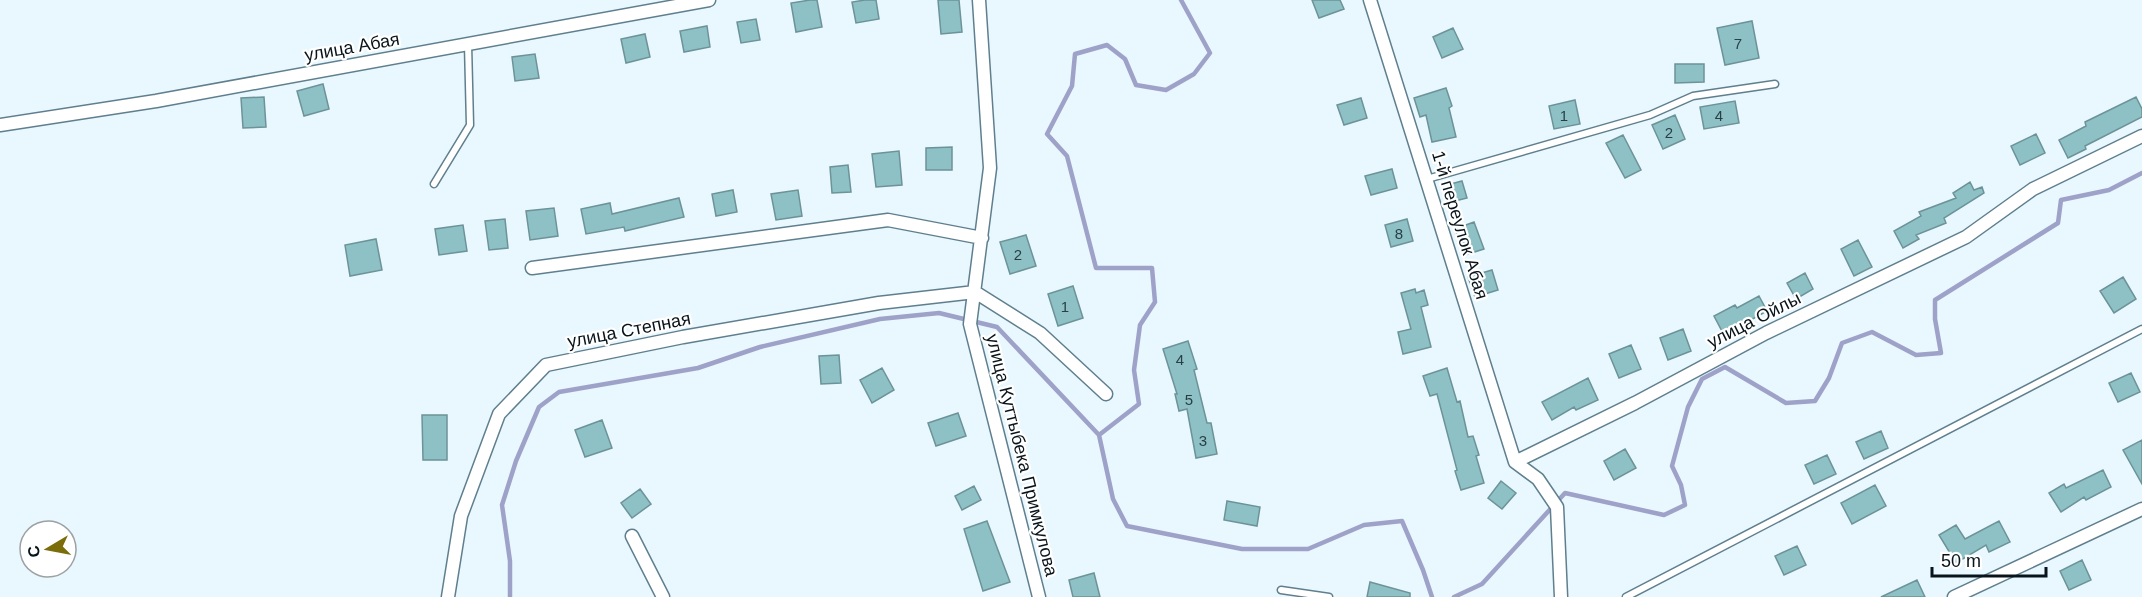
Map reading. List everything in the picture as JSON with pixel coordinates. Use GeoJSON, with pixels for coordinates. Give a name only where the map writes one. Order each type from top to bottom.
{"type":"FeatureCollection","features":[{"type":"Feature","properties":{"kind":"street","name":"улица Абая"},"geometry":{"type":"LineString","coordinates":[[0,125],[156,101],[709,0]]}},
{"type":"Feature","properties":{"kind":"street","name":"улица Куттыбека Примкулова"},"geometry":{"type":"LineString","coordinates":[[979,0],[990,168],[970,324],[1040,597]]}},
{"type":"Feature","properties":{"kind":"street","name":"1-й переулок Абая"},"geometry":{"type":"LineString","coordinates":[[1370,0],[1515,462]]}},
{"type":"Feature","properties":{"kind":"street","name":"улица Ойлы"},"geometry":{"type":"LineString","coordinates":[[1515,462],[1635,403],[1766,333],[1966,237],[2033,189],[2142,136]]}},
{"type":"Feature","properties":{"kind":"street"},"geometry":{"type":"LineString","coordinates":[[532,268],[888,220],[982,238]]}},
{"type":"Feature","properties":{"kind":"street"},"geometry":{"type":"LineString","coordinates":[[975,292],[1040,333],[1106,394]]}},
{"type":"Feature","properties":{"kind":"street","name":"улица Степная"},"geometry":{"type":"LineString","coordinates":[[448,597],[461,516],[500,414],[546,365],[879,303],[975,292]]}},
{"type":"Feature","properties":{"kind":"street"},"geometry":{"type":"LineString","coordinates":[[1515,462],[1538,479],[1557,507],[1561,597]]}},
{"type":"Feature","properties":{"kind":"street"},"geometry":{"type":"LineString","coordinates":[[1954,597],[2142,509]]}},
{"type":"Feature","properties":{"kind":"street"},"geometry":{"type":"LineString","coordinates":[[632,536],[663,597]]}},
{"type":"Feature","properties":{"kind":"lane"},"geometry":{"type":"LineString","coordinates":[[434,184],[470,125],[468,44]]}},
{"type":"Feature","properties":{"kind":"lane"},"geometry":{"type":"LineString","coordinates":[[1426,179],[1650,115],[1693,96],[1775,84]]}},
{"type":"Feature","properties":{"kind":"lane"},"geometry":{"type":"LineString","coordinates":[[1626,597],[2142,329]]}},
{"type":"Feature","properties":{"kind":"lane"},"geometry":{"type":"LineString","coordinates":[[1281,590],[1329,597]]}},
{"type":"Feature","properties":{"kind":"building"},"geometry":{"type":"Polygon","coordinates":[[[817,0],[822,27],[796,32],[791,3],[817,0]]]}},
{"type":"Feature","properties":{"kind":"building"},"geometry":{"type":"Polygon","coordinates":[[[876,0],[879,19],[856,23],[852,2],[876,0]]]}},
{"type":"Feature","properties":{"kind":"building"},"geometry":{"type":"Polygon","coordinates":[[[938,0],[959,0],[962,32],[941,34],[938,0]]]}},
{"type":"Feature","properties":{"kind":"building"},"geometry":{"type":"Polygon","coordinates":[[[1312,0],[1340,0],[1344,9],[1319,18],[1312,0]]]}},
{"type":"Feature","properties":{"kind":"building"},"geometry":{"type":"Polygon","coordinates":[[[756,19],[760,40],[741,43],[737,22],[756,19]]]}},
{"type":"Feature","properties":{"kind":"building"},"geometry":{"type":"Polygon","coordinates":[[[1752,21],[1759,58],[1725,65],[1717,28],[1752,21]]]}},
{"type":"Feature","properties":{"kind":"building"},"geometry":{"type":"Polygon","coordinates":[[[707,26],[710,47],[684,52],[680,31],[707,26]]]}},
{"type":"Feature","properties":{"kind":"building"},"geometry":{"type":"Polygon","coordinates":[[[1453,28],[1463,49],[1442,58],[1433,37],[1453,28]]]}},
{"type":"Feature","properties":{"kind":"building"},"geometry":{"type":"Polygon","coordinates":[[[645,34],[650,57],[626,63],[621,39],[645,34]]]}},
{"type":"Feature","properties":{"kind":"building"},"geometry":{"type":"Polygon","coordinates":[[[535,54],[539,78],[515,81],[512,57],[535,54]]]}},
{"type":"Feature","properties":{"kind":"building"},"geometry":{"type":"Polygon","coordinates":[[[1675,64],[1704,64],[1704,82],[1675,83],[1675,64]]]}},
{"type":"Feature","properties":{"kind":"building"},"geometry":{"type":"Polygon","coordinates":[[[323,84],[329,109],[304,116],[297,91],[323,84]]]}},
{"type":"Feature","properties":{"kind":"building"},"geometry":{"type":"Polygon","coordinates":[[[1446,88],[1452,106],[1449,108],[1456,137],[1432,142],[1426,115],[1420,117],[1414,98],[1446,88]]]}},
{"type":"Feature","properties":{"kind":"building"},"geometry":{"type":"Polygon","coordinates":[[[264,97],[266,127],[243,128],[241,98],[264,97]]]}},
{"type":"Feature","properties":{"kind":"building"},"geometry":{"type":"Polygon","coordinates":[[[2136,97],[2142,109],[2142,117],[2085,146],[2086,149],[2068,158],[2059,140],[2086,126],[2085,122],[2136,97]]]}},
{"type":"Feature","properties":{"kind":"building"},"geometry":{"type":"Polygon","coordinates":[[[1361,98],[1367,118],[1344,125],[1337,105],[1361,98]]]}},
{"type":"Feature","properties":{"kind":"building"},"geometry":{"type":"Polygon","coordinates":[[[1575,100],[1580,124],[1554,129],[1549,106],[1575,100]]]}},
{"type":"Feature","properties":{"kind":"building"},"geometry":{"type":"Polygon","coordinates":[[[1735,101],[1739,123],[1704,129],[1700,107],[1735,101]]]}},
{"type":"Feature","properties":{"kind":"building"},"geometry":{"type":"Polygon","coordinates":[[[1675,115],[1685,139],[1663,149],[1652,125],[1675,115]]]}},
{"type":"Feature","properties":{"kind":"building"},"geometry":{"type":"Polygon","coordinates":[[[2036,134],[2045,153],[2020,165],[2011,146],[2036,134]]]}},
{"type":"Feature","properties":{"kind":"building"},"geometry":{"type":"Polygon","coordinates":[[[1623,135],[1641,170],[1625,178],[1606,143],[1623,135]]]}},
{"type":"Feature","properties":{"kind":"building"},"geometry":{"type":"Polygon","coordinates":[[[952,147],[952,170],[926,170],[926,148],[952,147]]]}},
{"type":"Feature","properties":{"kind":"building"},"geometry":{"type":"Polygon","coordinates":[[[899,151],[902,185],[876,187],[872,154],[899,151]]]}},
{"type":"Feature","properties":{"kind":"building"},"geometry":{"type":"Polygon","coordinates":[[[848,165],[851,192],[832,193],[830,167],[848,165]]]}},
{"type":"Feature","properties":{"kind":"building"},"geometry":{"type":"Polygon","coordinates":[[[1392,169],[1397,188],[1371,195],[1365,176],[1392,169]]]}},
{"type":"Feature","properties":{"kind":"building"},"geometry":{"type":"Polygon","coordinates":[[[1462,181],[1467,198],[1447,203],[1443,186],[1462,181]]]}},
{"type":"Feature","properties":{"kind":"building"},"geometry":{"type":"Polygon","coordinates":[[[1970,182],[1974,190],[1982,187],[1984,193],[1944,218],[1946,223],[1916,235],[1919,239],[1903,248],[1894,231],[1921,216],[1919,212],[1956,198],[1953,193],[1970,182]]]}},
{"type":"Feature","properties":{"kind":"building"},"geometry":{"type":"Polygon","coordinates":[[[733,190],[737,212],[716,216],[712,194],[733,190]]]}},
{"type":"Feature","properties":{"kind":"building"},"geometry":{"type":"Polygon","coordinates":[[[798,190],[802,216],[776,220],[771,194],[798,190]]]}},
{"type":"Feature","properties":{"kind":"building"},"geometry":{"type":"Polygon","coordinates":[[[679,198],[684,217],[625,231],[624,227],[586,234],[581,209],[610,203],[612,214],[679,198]]]}},
{"type":"Feature","properties":{"kind":"building"},"geometry":{"type":"Polygon","coordinates":[[[554,208],[558,236],[530,240],[526,211],[554,208]]]}},
{"type":"Feature","properties":{"kind":"building"},"geometry":{"type":"Polygon","coordinates":[[[505,219],[508,248],[489,250],[485,221],[505,219]]]}},
{"type":"Feature","properties":{"kind":"building"},"geometry":{"type":"Polygon","coordinates":[[[1407,219],[1413,241],[1391,247],[1385,225],[1407,219]]]}},
{"type":"Feature","properties":{"kind":"building"},"geometry":{"type":"Polygon","coordinates":[[[1474,222],[1484,249],[1465,255],[1455,229],[1474,222]]]}},
{"type":"Feature","properties":{"kind":"building"},"geometry":{"type":"Polygon","coordinates":[[[463,225],[467,251],[439,255],[435,229],[463,225]]]}},
{"type":"Feature","properties":{"kind":"building"},"geometry":{"type":"Polygon","coordinates":[[[1026,235],[1036,266],[1010,274],[1000,242],[1026,235]]]}},
{"type":"Feature","properties":{"kind":"building"},"geometry":{"type":"Polygon","coordinates":[[[376,239],[382,270],[350,276],[345,245],[376,239]]]}},
{"type":"Feature","properties":{"kind":"building"},"geometry":{"type":"Polygon","coordinates":[[[1858,240],[1872,267],[1854,276],[1841,249],[1858,240]]]}},
{"type":"Feature","properties":{"kind":"building"},"geometry":{"type":"Polygon","coordinates":[[[1492,270],[1498,290],[1475,297],[1468,277],[1492,270]]]}},
{"type":"Feature","properties":{"kind":"building"},"geometry":{"type":"Polygon","coordinates":[[[1805,273],[1813,289],[1796,299],[1787,283],[1805,273]]]}},
{"type":"Feature","properties":{"kind":"building"},"geometry":{"type":"Polygon","coordinates":[[[2123,277],[2136,299],[2114,313],[2100,291],[2123,277]]]}},
{"type":"Feature","properties":{"kind":"building"},"geometry":{"type":"Polygon","coordinates":[[[1073,286],[1083,318],[1058,326],[1048,294],[1073,286]]]}},
{"type":"Feature","properties":{"kind":"building"},"geometry":{"type":"Polygon","coordinates":[[[1415,289],[1416,293],[1424,290],[1428,305],[1421,307],[1431,347],[1403,354],[1398,332],[1411,329],[1401,293],[1415,289]]]}},
{"type":"Feature","properties":{"kind":"building"},"geometry":{"type":"Polygon","coordinates":[[[1759,296],[1767,311],[1724,335],[1714,316],[1735,305],[1737,308],[1759,296]]]}},
{"type":"Feature","properties":{"kind":"building"},"geometry":{"type":"Polygon","coordinates":[[[1683,329],[1691,351],[1668,360],[1660,338],[1683,329]]]}},
{"type":"Feature","properties":{"kind":"building"},"geometry":{"type":"Polygon","coordinates":[[[1188,341],[1197,369],[1194,370],[1207,423],[1211,423],[1217,454],[1196,458],[1187,409],[1179,411],[1175,394],[1177,394],[1163,349],[1188,341]]]}},
{"type":"Feature","properties":{"kind":"building"},"geometry":{"type":"Polygon","coordinates":[[[1631,345],[1641,369],[1619,378],[1609,354],[1631,345]]]}},
{"type":"Feature","properties":{"kind":"building"},"geometry":{"type":"Polygon","coordinates":[[[839,355],[841,383],[821,384],[819,356],[839,355]]]}},
{"type":"Feature","properties":{"kind":"building"},"geometry":{"type":"Polygon","coordinates":[[[882,368],[894,390],[872,403],[860,380],[882,368]]]}},
{"type":"Feature","properties":{"kind":"building"},"geometry":{"type":"Polygon","coordinates":[[[1447,368],[1457,402],[1460,401],[1468,437],[1473,436],[1484,483],[1461,490],[1437,394],[1430,396],[1423,376],[1447,368]]]}},
{"type":"Feature","properties":{"kind":"building"},"geometry":{"type":"Polygon","coordinates":[[[2131,373],[2140,392],[2118,402],[2109,383],[2131,373]]]}},
{"type":"Feature","properties":{"kind":"building"},"geometry":{"type":"Polygon","coordinates":[[[1588,378],[1598,400],[1576,410],[1574,407],[1552,420],[1542,402],[1588,378]]]}},
{"type":"Feature","properties":{"kind":"building"},"geometry":{"type":"Polygon","coordinates":[[[958,413],[966,436],[936,446],[928,423],[958,413]]]}},
{"type":"Feature","properties":{"kind":"building"},"geometry":{"type":"Polygon","coordinates":[[[422,415],[447,415],[447,460],[423,460],[422,415]]]}},
{"type":"Feature","properties":{"kind":"building"},"geometry":{"type":"Polygon","coordinates":[[[602,420],[612,448],[585,457],[575,430],[602,420]]]}},
{"type":"Feature","properties":{"kind":"building"},"geometry":{"type":"Polygon","coordinates":[[[1881,431],[1888,448],[1864,459],[1856,442],[1881,431]]]}},
{"type":"Feature","properties":{"kind":"building"},"geometry":{"type":"Polygon","coordinates":[[[2142,440],[2142,484],[2123,450],[2142,440]]]}},
{"type":"Feature","properties":{"kind":"building"},"geometry":{"type":"Polygon","coordinates":[[[1625,449],[1636,468],[1614,480],[1604,461],[1625,449]]]}},
{"type":"Feature","properties":{"kind":"building"},"geometry":{"type":"Polygon","coordinates":[[[1827,455],[1836,474],[1814,484],[1805,465],[1827,455]]]}},
{"type":"Feature","properties":{"kind":"building"},"geometry":{"type":"Polygon","coordinates":[[[2103,470],[2111,487],[2086,500],[2084,497],[2061,512],[2049,493],[2064,484],[2066,488],[2103,470]]]}},
{"type":"Feature","properties":{"kind":"building"},"geometry":{"type":"Polygon","coordinates":[[[1501,481],[1516,493],[1502,509],[1488,498],[1501,481]]]}},
{"type":"Feature","properties":{"kind":"building"},"geometry":{"type":"Polygon","coordinates":[[[1875,485],[1886,506],[1852,524],[1841,503],[1875,485]]]}},
{"type":"Feature","properties":{"kind":"building"},"geometry":{"type":"Polygon","coordinates":[[[974,486],[981,500],[962,510],[955,496],[974,486]]]}},
{"type":"Feature","properties":{"kind":"building"},"geometry":{"type":"Polygon","coordinates":[[[640,489],[651,504],[632,518],[621,503],[640,489]]]}},
{"type":"Feature","properties":{"kind":"building"},"geometry":{"type":"Polygon","coordinates":[[[1227,501],[1260,507],[1257,526],[1224,520],[1227,501]]]}},
{"type":"Feature","properties":{"kind":"building"},"geometry":{"type":"Polygon","coordinates":[[[987,521],[1010,582],[983,591],[964,529],[987,521]]]}},
{"type":"Feature","properties":{"kind":"building"},"geometry":{"type":"Polygon","coordinates":[[[1999,521],[2010,542],[1989,552],[1986,545],[1956,563],[1939,535],[1956,525],[1965,539],[1999,521]]]}},
{"type":"Feature","properties":{"kind":"building"},"geometry":{"type":"Polygon","coordinates":[[[1797,546],[1806,565],[1784,575],[1775,556],[1797,546]]]}},
{"type":"Feature","properties":{"kind":"building"},"geometry":{"type":"Polygon","coordinates":[[[2082,560],[2091,580],[2069,590],[2060,571],[2082,560]]]}},
{"type":"Feature","properties":{"kind":"building"},"geometry":{"type":"Polygon","coordinates":[[[1094,573],[1100,597],[1073,597],[1069,580],[1094,573]]]}},
{"type":"Feature","properties":{"kind":"building"},"geometry":{"type":"Polygon","coordinates":[[[1917,580],[1925,597],[1881,597],[1917,580]]]}},
{"type":"Feature","properties":{"kind":"building"},"geometry":{"type":"Polygon","coordinates":[[[1370,582],[1410,593],[1410,597],[1367,597],[1370,582]]]}},
{"type":"Feature","properties":{"kind":"waterway"},"geometry":{"type":"LineString","coordinates":[[1099,435],[1139,404],[1134,370],[1140,325],[1155,302],[1152,268],[1096,268],[1067,156],[1047,134],[1072,86],[1075,54],[1107,45],[1125,59],[1136,85],[1166,90],[1194,74],[1210,53],[1181,0]]}},
{"type":"Feature","properties":{"kind":"waterway"},"geometry":{"type":"LineString","coordinates":[[1454,597],[1482,584],[1565,493],[1664,515],[1685,505],[1681,485],[1672,466],[1688,407],[1702,379],[1725,367],[1786,403],[1815,401],[1829,378],[1842,343],[1872,332],[1916,355],[1941,353],[1935,319],[1935,300],[2058,223],[2061,200],[2109,190],[2142,173]]}},
{"type":"Feature","properties":{"kind":"waterway"},"geometry":{"type":"LineString","coordinates":[[510,597],[510,561],[502,505],[516,461],[539,407],[559,392],[698,368],[760,347],[880,319],[939,313],[997,327],[1099,435],[1113,499],[1127,526],[1242,549],[1308,549],[1364,525],[1402,521],[1432,597]]}}]}
